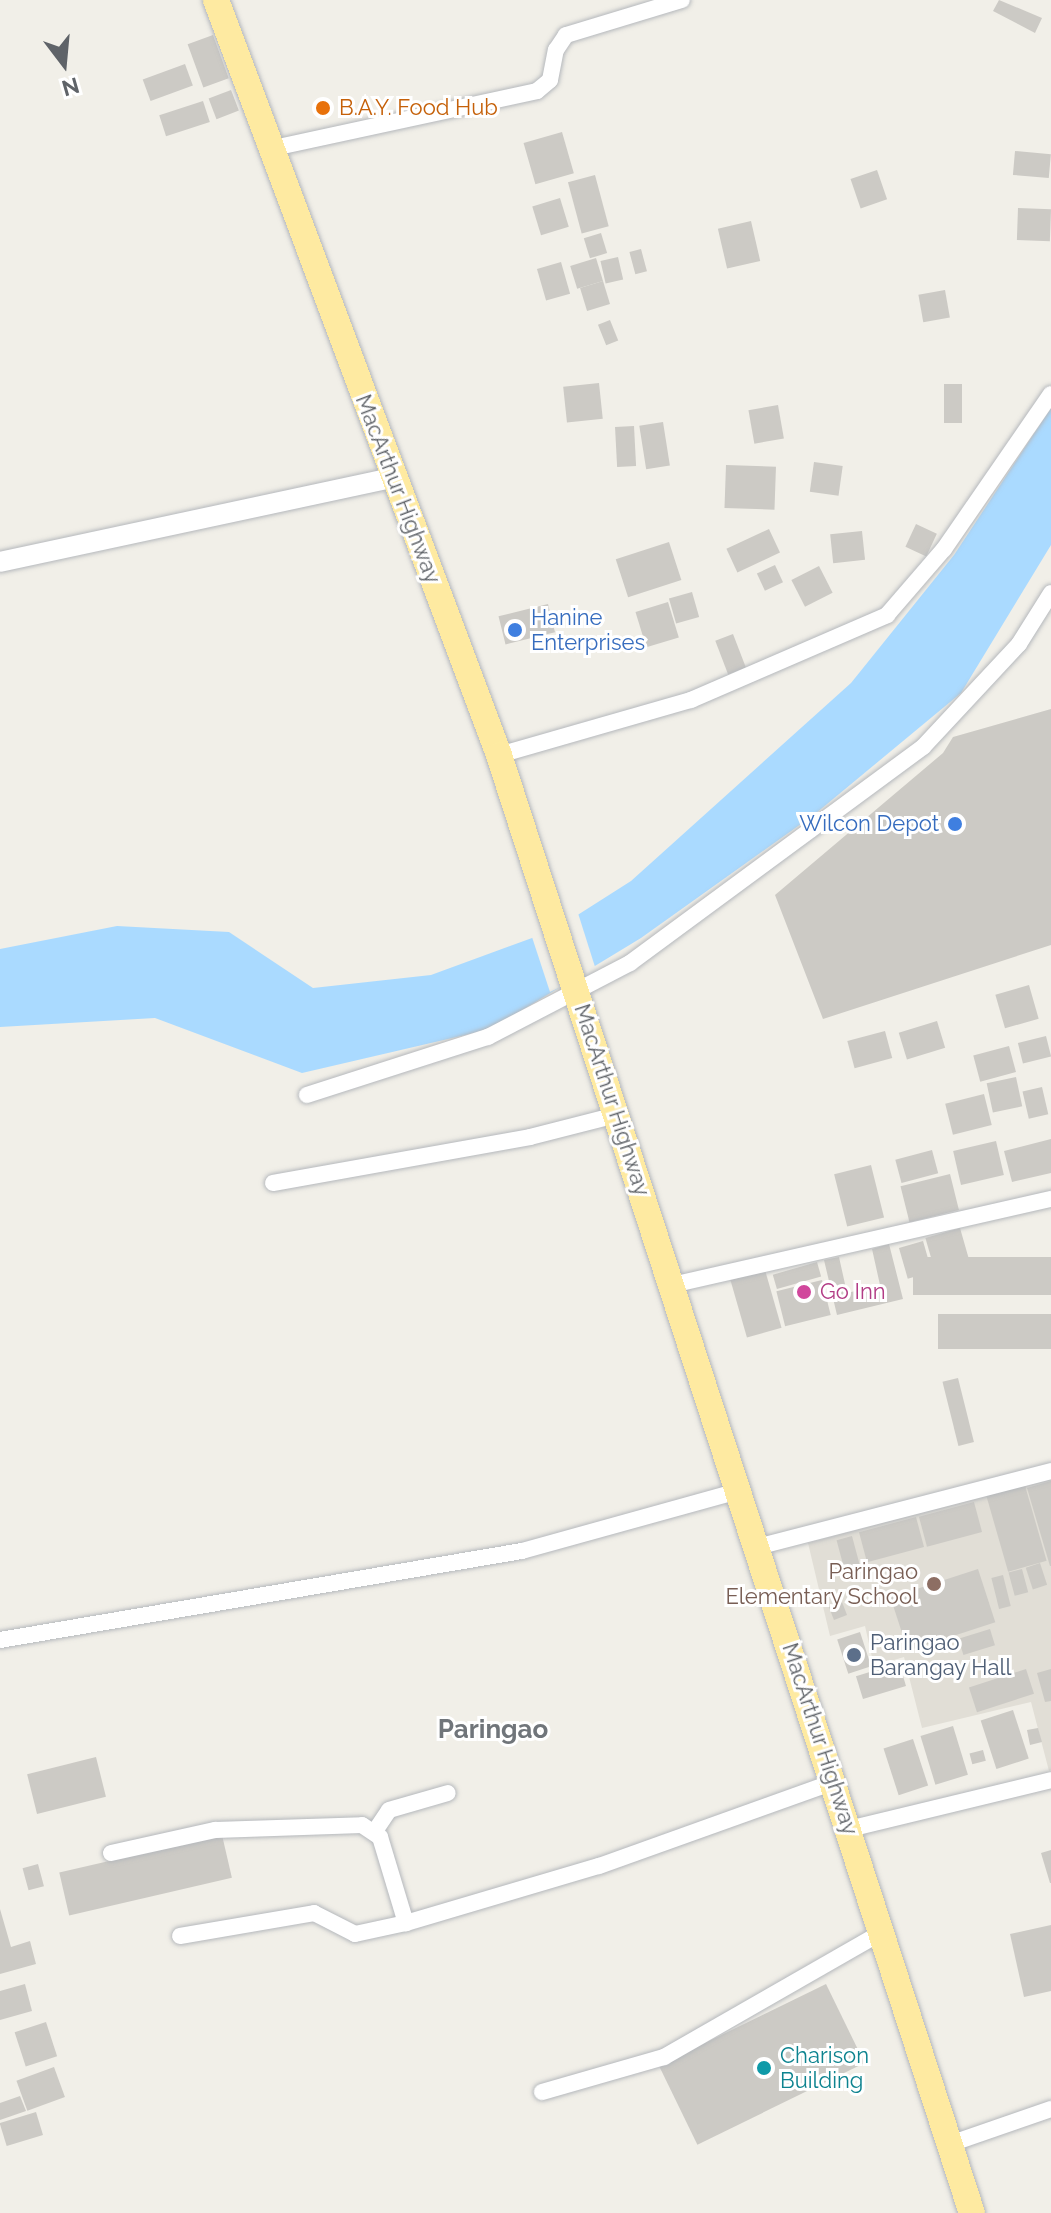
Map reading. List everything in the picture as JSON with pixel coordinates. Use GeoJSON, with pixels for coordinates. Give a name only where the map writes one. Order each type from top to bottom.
{"type":"FeatureCollection","features":[{"type":"Feature","properties":{"kind":"highway","name":"MacArthur Highway"},"geometry":{"type":"LineString","coordinates":[[216,0],[392,478],[499,755],[849,1829],[947,2145],[972,2213]]}},
{"type":"Feature","properties":{"kind":"street"},"geometry":{"type":"LineString","coordinates":[[269,149],[537,91],[550,80],[556,50],[566,35],[682,0]]}},
{"type":"Feature","properties":{"kind":"street"},"geometry":{"type":"LineString","coordinates":[[499,755],[691,700],[887,615],[944,549],[1051,394]]}},
{"type":"Feature","properties":{"kind":"street"},"geometry":{"type":"LineString","coordinates":[[0,562],[392,478]]}},
{"type":"Feature","properties":{"kind":"street"},"geometry":{"type":"LineString","coordinates":[[307,1095],[488,1037],[577,989],[694,918],[923,747],[1019,644],[1051,593]]}},
{"type":"Feature","properties":{"kind":"street"},"geometry":{"type":"LineString","coordinates":[[273,1183],[530,1137],[616,1115]]}},
{"type":"Feature","properties":{"kind":"street"},"geometry":{"type":"LineString","coordinates":[[672,1285],[1051,1199]]}},
{"type":"Feature","properties":{"kind":"street"},"geometry":{"type":"LineString","coordinates":[[757,1547],[1051,1471]]}},
{"type":"Feature","properties":{"kind":"street"},"geometry":{"type":"LineString","coordinates":[[0,1640],[522,1551],[739,1491]]}},
{"type":"Feature","properties":{"kind":"street"},"geometry":{"type":"LineString","coordinates":[[849,1829],[1051,1780]]}},
{"type":"Feature","properties":{"kind":"street"},"geometry":{"type":"LineString","coordinates":[[180,1936],[314,1913],[355,1934],[406,1923],[599,1866],[833,1782]]}},
{"type":"Feature","properties":{"kind":"street"},"geometry":{"type":"LineString","coordinates":[[375,1831],[389,1810],[448,1793]]}},
{"type":"Feature","properties":{"kind":"street"},"geometry":{"type":"LineString","coordinates":[[111,1853],[215,1830],[336,1824],[375,1831]]}},
{"type":"Feature","properties":{"kind":"street"},"geometry":{"type":"LineString","coordinates":[[375,1831],[392,1863],[406,1923]]}},
{"type":"Feature","properties":{"kind":"street"},"geometry":{"type":"LineString","coordinates":[[542,2092],[664,2057],[882,1932]]}},
{"type":"Feature","properties":{"kind":"street"},"geometry":{"type":"LineString","coordinates":[[947,2145],[1051,2109]]}},
{"type":"Feature","properties":{"kind":"shaded area","name":"Paringao Elementary School"},"geometry":{"type":"Polygon","coordinates":[[[1051,1477],[1049,1771],[1031,1702],[922,1728],[904,1657],[874,1666],[865,1626],[830,1636],[808,1543],[1051,1477]]]}},
{"type":"Feature","properties":{"kind":"water"},"geometry":{"type":"Polygon","coordinates":[[[1051,408],[1051,545],[961,693],[815,814],[641,938],[491,1029],[302,1073],[155,1018],[0,1027],[0,949],[117,926],[229,932],[313,988],[431,975],[554,930],[631,881],[851,683],[954,555],[1051,408]]]}},
{"type":"Feature","properties":{"kind":"pier"},"geometry":{"type":"Polygon","coordinates":[[[577,910],[596,970],[550,992],[531,934],[577,910]]]}},
{"type":"Feature","properties":{"kind":"building"},"geometry":{"type":"Polygon","coordinates":[[[999,0],[1042,18],[1035,33],[993,11],[999,0]]]}},
{"type":"Feature","properties":{"kind":"building"},"geometry":{"type":"Polygon","coordinates":[[[213,35],[229,78],[203,87],[188,44],[213,35]]]}},
{"type":"Feature","properties":{"kind":"building"},"geometry":{"type":"Polygon","coordinates":[[[185,64],[193,86],[151,101],[143,79],[185,64]]]}},
{"type":"Feature","properties":{"kind":"building"},"geometry":{"type":"Polygon","coordinates":[[[231,90],[239,111],[216,119],[209,99],[231,90]]]}},
{"type":"Feature","properties":{"kind":"building"},"geometry":{"type":"Polygon","coordinates":[[[203,101],[210,122],[166,136],[159,115],[203,101]]]}},
{"type":"Feature","properties":{"kind":"building"},"geometry":{"type":"Polygon","coordinates":[[[562,132],[574,173],[535,184],[524,143],[562,132]]]}},
{"type":"Feature","properties":{"kind":"building"},"geometry":{"type":"Polygon","coordinates":[[[1015,151],[1051,154],[1049,178],[1013,175],[1015,151]]]}},
{"type":"Feature","properties":{"kind":"building"},"geometry":{"type":"Polygon","coordinates":[[[877,170],[887,199],[861,208],[851,179],[877,170]]]}},
{"type":"Feature","properties":{"kind":"building"},"geometry":{"type":"Polygon","coordinates":[[[595,175],[609,226],[582,233],[568,182],[595,175]]]}},
{"type":"Feature","properties":{"kind":"building"},"geometry":{"type":"Polygon","coordinates":[[[560,198],[569,227],[541,235],[532,206],[560,198]]]}},
{"type":"Feature","properties":{"kind":"building"},"geometry":{"type":"Polygon","coordinates":[[[1018,208],[1051,209],[1050,241],[1017,240],[1018,208]]]}},
{"type":"Feature","properties":{"kind":"building"},"geometry":{"type":"Polygon","coordinates":[[[751,221],[760,261],[727,269],[718,229],[751,221]]]}},
{"type":"Feature","properties":{"kind":"building"},"geometry":{"type":"Polygon","coordinates":[[[601,233],[607,253],[590,258],[584,238],[601,233]]]}},
{"type":"Feature","properties":{"kind":"building"},"geometry":{"type":"Polygon","coordinates":[[[641,249],[647,271],[635,274],[629,252],[641,249]]]}},
{"type":"Feature","properties":{"kind":"building"},"geometry":{"type":"Polygon","coordinates":[[[618,257],[623,279],[606,283],[600,261],[618,257]]]}},
{"type":"Feature","properties":{"kind":"building"},"geometry":{"type":"Polygon","coordinates":[[[596,258],[603,281],[577,289],[570,266],[596,258]]]}},
{"type":"Feature","properties":{"kind":"building"},"geometry":{"type":"Polygon","coordinates":[[[561,262],[570,294],[546,301],[537,269],[561,262]]]}},
{"type":"Feature","properties":{"kind":"building"},"geometry":{"type":"Polygon","coordinates":[[[603,281],[610,304],[587,311],[580,288],[603,281]]]}},
{"type":"Feature","properties":{"kind":"building"},"geometry":{"type":"Polygon","coordinates":[[[945,290],[950,318],[923,322],[918,295],[945,290]]]}},
{"type":"Feature","properties":{"kind":"building"},"geometry":{"type":"Polygon","coordinates":[[[610,320],[618,340],[606,345],[598,325],[610,320]]]}},
{"type":"Feature","properties":{"kind":"building"},"geometry":{"type":"Polygon","coordinates":[[[599,383],[603,419],[567,423],[563,387],[599,383]]]}},
{"type":"Feature","properties":{"kind":"building"},"geometry":{"type":"Polygon","coordinates":[[[944,384],[962,384],[962,423],[944,423],[944,384]]]}},
{"type":"Feature","properties":{"kind":"building"},"geometry":{"type":"Polygon","coordinates":[[[778,405],[784,438],[754,444],[748,410],[778,405]]]}},
{"type":"Feature","properties":{"kind":"building"},"geometry":{"type":"Polygon","coordinates":[[[663,422],[670,465],[646,469],[639,426],[663,422]]]}},
{"type":"Feature","properties":{"kind":"building"},"geometry":{"type":"Polygon","coordinates":[[[634,426],[636,466],[617,467],[615,427],[634,426]]]}},
{"type":"Feature","properties":{"kind":"building"},"geometry":{"type":"Polygon","coordinates":[[[814,462],[843,466],[839,496],[810,492],[814,462]]]}},
{"type":"Feature","properties":{"kind":"building"},"geometry":{"type":"Polygon","coordinates":[[[726,465],[776,467],[774,510],[724,508],[726,465]]]}},
{"type":"Feature","properties":{"kind":"building"},"geometry":{"type":"Polygon","coordinates":[[[916,524],[937,534],[926,556],[905,547],[916,524]]]}},
{"type":"Feature","properties":{"kind":"building"},"geometry":{"type":"Polygon","coordinates":[[[769,529],[780,553],[737,572],[726,549],[769,529]]]}},
{"type":"Feature","properties":{"kind":"building"},"geometry":{"type":"Polygon","coordinates":[[[862,531],[865,560],[833,563],[830,534],[862,531]]]}},
{"type":"Feature","properties":{"kind":"building"},"geometry":{"type":"Polygon","coordinates":[[[669,542],[681,580],[628,597],[616,559],[669,542]]]}},
{"type":"Feature","properties":{"kind":"building"},"geometry":{"type":"Polygon","coordinates":[[[775,565],[783,582],[765,591],[757,573],[775,565]]]}},
{"type":"Feature","properties":{"kind":"building"},"geometry":{"type":"Polygon","coordinates":[[[819,566],[833,593],[805,607],[791,580],[819,566]]]}},
{"type":"Feature","properties":{"kind":"building"},"geometry":{"type":"Polygon","coordinates":[[[692,592],[699,617],[676,624],[669,599],[692,592]]]}},
{"type":"Feature","properties":{"kind":"building"},"geometry":{"type":"Polygon","coordinates":[[[668,602],[679,637],[646,647],[635,612],[668,602]]]}},
{"type":"Feature","properties":{"kind":"building"},"geometry":{"type":"Polygon","coordinates":[[[548,604],[555,632],[506,644],[499,616],[548,604]]]}},
{"type":"Feature","properties":{"kind":"building"},"geometry":{"type":"Polygon","coordinates":[[[733,634],[746,668],[728,674],[715,641],[733,634]]]}},
{"type":"Feature","properties":{"kind":"building","name":"Wilcon Depot"},"geometry":{"type":"Polygon","coordinates":[[[1051,709],[1051,945],[823,1019],[775,895],[943,753],[953,737],[1051,709]]]}},
{"type":"Feature","properties":{"kind":"building"},"geometry":{"type":"Polygon","coordinates":[[[1029,985],[1039,1019],[1005,1028],[995,995],[1029,985]]]}},
{"type":"Feature","properties":{"kind":"building"},"geometry":{"type":"Polygon","coordinates":[[[937,1021],[945,1048],[907,1059],[899,1033],[937,1021]]]}},
{"type":"Feature","properties":{"kind":"building"},"geometry":{"type":"Polygon","coordinates":[[[885,1031],[892,1058],[855,1068],[847,1041],[885,1031]]]}},
{"type":"Feature","properties":{"kind":"building"},"geometry":{"type":"Polygon","coordinates":[[[1046,1036],[1051,1056],[1023,1063],[1018,1043],[1046,1036]]]}},
{"type":"Feature","properties":{"kind":"building"},"geometry":{"type":"Polygon","coordinates":[[[1009,1046],[1016,1072],[980,1082],[973,1056],[1009,1046]]]}},
{"type":"Feature","properties":{"kind":"building"},"geometry":{"type":"Polygon","coordinates":[[[1016,1077],[1022,1106],[993,1113],[987,1083],[1016,1077]]]}},
{"type":"Feature","properties":{"kind":"building"},"geometry":{"type":"Polygon","coordinates":[[[1042,1087],[1048,1114],[1029,1119],[1023,1091],[1042,1087]]]}},
{"type":"Feature","properties":{"kind":"building"},"geometry":{"type":"Polygon","coordinates":[[[984,1094],[992,1125],[953,1135],[945,1104],[984,1094]]]}},
{"type":"Feature","properties":{"kind":"building"},"geometry":{"type":"Polygon","coordinates":[[[1051,1139],[1051,1173],[1012,1182],[1004,1151],[1051,1139]]]}},
{"type":"Feature","properties":{"kind":"building"},"geometry":{"type":"Polygon","coordinates":[[[996,1141],[1004,1175],[961,1185],[953,1151],[996,1141]]]}},
{"type":"Feature","properties":{"kind":"building"},"geometry":{"type":"Polygon","coordinates":[[[932,1150],[938,1173],[902,1183],[895,1160],[932,1150]]]}},
{"type":"Feature","properties":{"kind":"building"},"geometry":{"type":"Polygon","coordinates":[[[871,1165],[884,1217],[847,1227],[834,1174],[871,1165]]]}},
{"type":"Feature","properties":{"kind":"building"},"geometry":{"type":"Polygon","coordinates":[[[950,1174],[959,1210],[909,1222],[901,1186],[950,1174]]]}},
{"type":"Feature","properties":{"kind":"building"},"geometry":{"type":"Polygon","coordinates":[[[960,1228],[971,1266],[936,1276],[925,1238],[960,1228]]]}},
{"type":"Feature","properties":{"kind":"building"},"geometry":{"type":"Polygon","coordinates":[[[923,1241],[932,1272],[908,1279],[899,1248],[923,1241]]]}},
{"type":"Feature","properties":{"kind":"building"},"geometry":{"type":"Polygon","coordinates":[[[889,1244],[903,1299],[837,1315],[824,1260],[839,1257],[847,1293],[880,1285],[872,1249],[889,1244]]]}},
{"type":"Feature","properties":{"kind":"building"},"geometry":{"type":"Polygon","coordinates":[[[913,1257],[1051,1257],[1051,1295],[913,1295],[913,1257]]]}},
{"type":"Feature","properties":{"kind":"building"},"geometry":{"type":"Polygon","coordinates":[[[817,1262],[821,1276],[777,1289],[773,1275],[817,1262]]]}},
{"type":"Feature","properties":{"kind":"building"},"geometry":{"type":"Polygon","coordinates":[[[765,1270],[782,1328],[747,1338],[730,1280],[765,1270]]]}},
{"type":"Feature","properties":{"kind":"building"},"geometry":{"type":"Polygon","coordinates":[[[822,1280],[831,1315],[785,1326],[776,1291],[822,1280]]]}},
{"type":"Feature","properties":{"kind":"building"},"geometry":{"type":"Polygon","coordinates":[[[938,1314],[1051,1314],[1051,1349],[938,1349],[938,1314]]]}},
{"type":"Feature","properties":{"kind":"building"},"geometry":{"type":"Polygon","coordinates":[[[958,1378],[974,1442],[958,1446],[942,1382],[958,1378]]]}},
{"type":"Feature","properties":{"kind":"building"},"geometry":{"type":"Polygon","coordinates":[[[1051,1481],[1051,1566],[1050,1566],[1027,1488],[1051,1481]]]}},
{"type":"Feature","properties":{"kind":"building"},"geometry":{"type":"Polygon","coordinates":[[[1024,1482],[1047,1561],[1008,1572],[986,1493],[1024,1482]]]}},
{"type":"Feature","properties":{"kind":"building"},"geometry":{"type":"Polygon","coordinates":[[[974,1502],[982,1532],[927,1547],[919,1517],[974,1502]]]}},
{"type":"Feature","properties":{"kind":"building"},"geometry":{"type":"Polygon","coordinates":[[[916,1517],[924,1547],[867,1562],[859,1532],[916,1517]]]}},
{"type":"Feature","properties":{"kind":"building"},"geometry":{"type":"Polygon","coordinates":[[[852,1536],[860,1565],[844,1569],[837,1540],[852,1536]]]}},
{"type":"Feature","properties":{"kind":"building"},"geometry":{"type":"Polygon","coordinates":[[[1040,1563],[1047,1585],[1033,1590],[1026,1568],[1040,1563]]]}},
{"type":"Feature","properties":{"kind":"building"},"geometry":{"type":"Polygon","coordinates":[[[978,1569],[995,1622],[908,1651],[891,1597],[978,1569]]]}},
{"type":"Feature","properties":{"kind":"building"},"geometry":{"type":"Polygon","coordinates":[[[1022,1569],[1028,1592],[1015,1596],[1008,1573],[1022,1569]]]}},
{"type":"Feature","properties":{"kind":"building"},"geometry":{"type":"Polygon","coordinates":[[[1003,1575],[1011,1606],[999,1609],[991,1578],[1003,1575]]]}},
{"type":"Feature","properties":{"kind":"building"},"geometry":{"type":"Polygon","coordinates":[[[842,1602],[847,1615],[834,1620],[829,1607],[842,1602]]]}},
{"type":"Feature","properties":{"kind":"building"},"geometry":{"type":"Polygon","coordinates":[[[990,1629],[995,1645],[963,1655],[958,1639],[990,1629]]]}},
{"type":"Feature","properties":{"kind":"building"},"geometry":{"type":"Polygon","coordinates":[[[860,1632],[871,1666],[848,1674],[837,1639],[860,1632]]]}},
{"type":"Feature","properties":{"kind":"building"},"geometry":{"type":"Polygon","coordinates":[[[899,1663],[906,1686],[863,1699],[856,1676],[899,1663]]]}},
{"type":"Feature","properties":{"kind":"building"},"geometry":{"type":"Polygon","coordinates":[[[1026,1669],[1034,1694],[977,1712],[969,1688],[1026,1669]]]}},
{"type":"Feature","properties":{"kind":"building"},"geometry":{"type":"Polygon","coordinates":[[[1051,1669],[1051,1701],[1045,1702],[1037,1673],[1051,1669]]]}},
{"type":"Feature","properties":{"kind":"building"},"geometry":{"type":"Polygon","coordinates":[[[1013,1710],[1029,1759],[996,1769],[981,1721],[1013,1710]]]}},
{"type":"Feature","properties":{"kind":"building"},"geometry":{"type":"Polygon","coordinates":[[[953,1726],[968,1775],[935,1785],[920,1736],[953,1726]]]}},
{"type":"Feature","properties":{"kind":"building"},"geometry":{"type":"Polygon","coordinates":[[[1038,1728],[1042,1742],[1030,1745],[1027,1730],[1038,1728]]]}},
{"type":"Feature","properties":{"kind":"building"},"geometry":{"type":"Polygon","coordinates":[[[913,1739],[928,1786],[899,1795],[884,1749],[913,1739]]]}},
{"type":"Feature","properties":{"kind":"building"},"geometry":{"type":"Polygon","coordinates":[[[983,1750],[986,1761],[972,1764],[969,1754],[983,1750]]]}},
{"type":"Feature","properties":{"kind":"building"},"geometry":{"type":"Polygon","coordinates":[[[96,1757],[106,1797],[37,1814],[27,1774],[96,1757]]]}},
{"type":"Feature","properties":{"kind":"building"},"geometry":{"type":"Polygon","coordinates":[[[222,1835],[232,1878],[69,1915],[59,1873],[222,1835]]]}},
{"type":"Feature","properties":{"kind":"building"},"geometry":{"type":"Polygon","coordinates":[[[1051,1850],[1051,1883],[1050,1883],[1041,1853],[1051,1850]]]}},
{"type":"Feature","properties":{"kind":"building"},"geometry":{"type":"Polygon","coordinates":[[[38,1864],[44,1886],[28,1890],[23,1868],[38,1864]]]}},
{"type":"Feature","properties":{"kind":"building"},"geometry":{"type":"Polygon","coordinates":[[[0,1909],[11,1947],[30,1941],[36,1964],[0,1974],[0,1909]]]}},
{"type":"Feature","properties":{"kind":"building"},"geometry":{"type":"Polygon","coordinates":[[[1051,1925],[1051,1991],[1024,1997],[1010,1934],[1051,1925]]]}},
{"type":"Feature","properties":{"kind":"building"},"geometry":{"type":"Polygon","coordinates":[[[25,1984],[32,2011],[0,2020],[0,1991],[25,1984]]]}},
{"type":"Feature","properties":{"kind":"building","name":"Charison Building"},"geometry":{"type":"Polygon","coordinates":[[[826,1984],[865,2063],[697,2145],[659,2066],[826,1984]]]}},
{"type":"Feature","properties":{"kind":"building"},"geometry":{"type":"Polygon","coordinates":[[[46,2022],[57,2056],[26,2066],[15,2032],[46,2022]]]}},
{"type":"Feature","properties":{"kind":"building"},"geometry":{"type":"Polygon","coordinates":[[[54,2067],[65,2097],[27,2111],[16,2081],[54,2067]]]}},
{"type":"Feature","properties":{"kind":"building"},"geometry":{"type":"Polygon","coordinates":[[[20,2096],[26,2111],[0,2120],[0,2103],[20,2096]]]}},
{"type":"Feature","properties":{"kind":"building"},"geometry":{"type":"Polygon","coordinates":[[[36,2112],[43,2135],[7,2146],[0,2123],[36,2112]]]}},
{"type":"Feature","properties":{"kind":"place","name":"B.A.Y. Food Hub"},"geometry":{"type":"Point","coordinates":[323,108]}},
{"type":"Feature","properties":{"kind":"place","name":"Hanine Enterprises"},"geometry":{"type":"Point","coordinates":[515,630]}},
{"type":"Feature","properties":{"kind":"place","name":"Wilcon Depot"},"geometry":{"type":"Point","coordinates":[955,824]}},
{"type":"Feature","properties":{"kind":"place","name":"Go Inn"},"geometry":{"type":"Point","coordinates":[804,1292]}},
{"type":"Feature","properties":{"kind":"place","name":"Paringao Elementary School"},"geometry":{"type":"Point","coordinates":[934,1584]}},
{"type":"Feature","properties":{"kind":"place","name":"Paringao Barangay Hall"},"geometry":{"type":"Point","coordinates":[854,1655]}},
{"type":"Feature","properties":{"kind":"place","name":"Charison Building"},"geometry":{"type":"Point","coordinates":[764,2068]}},
{"type":"Feature","properties":{"kind":"district","name":"Paringao"},"geometry":{"type":"Point","coordinates":[493,1730]}}]}
